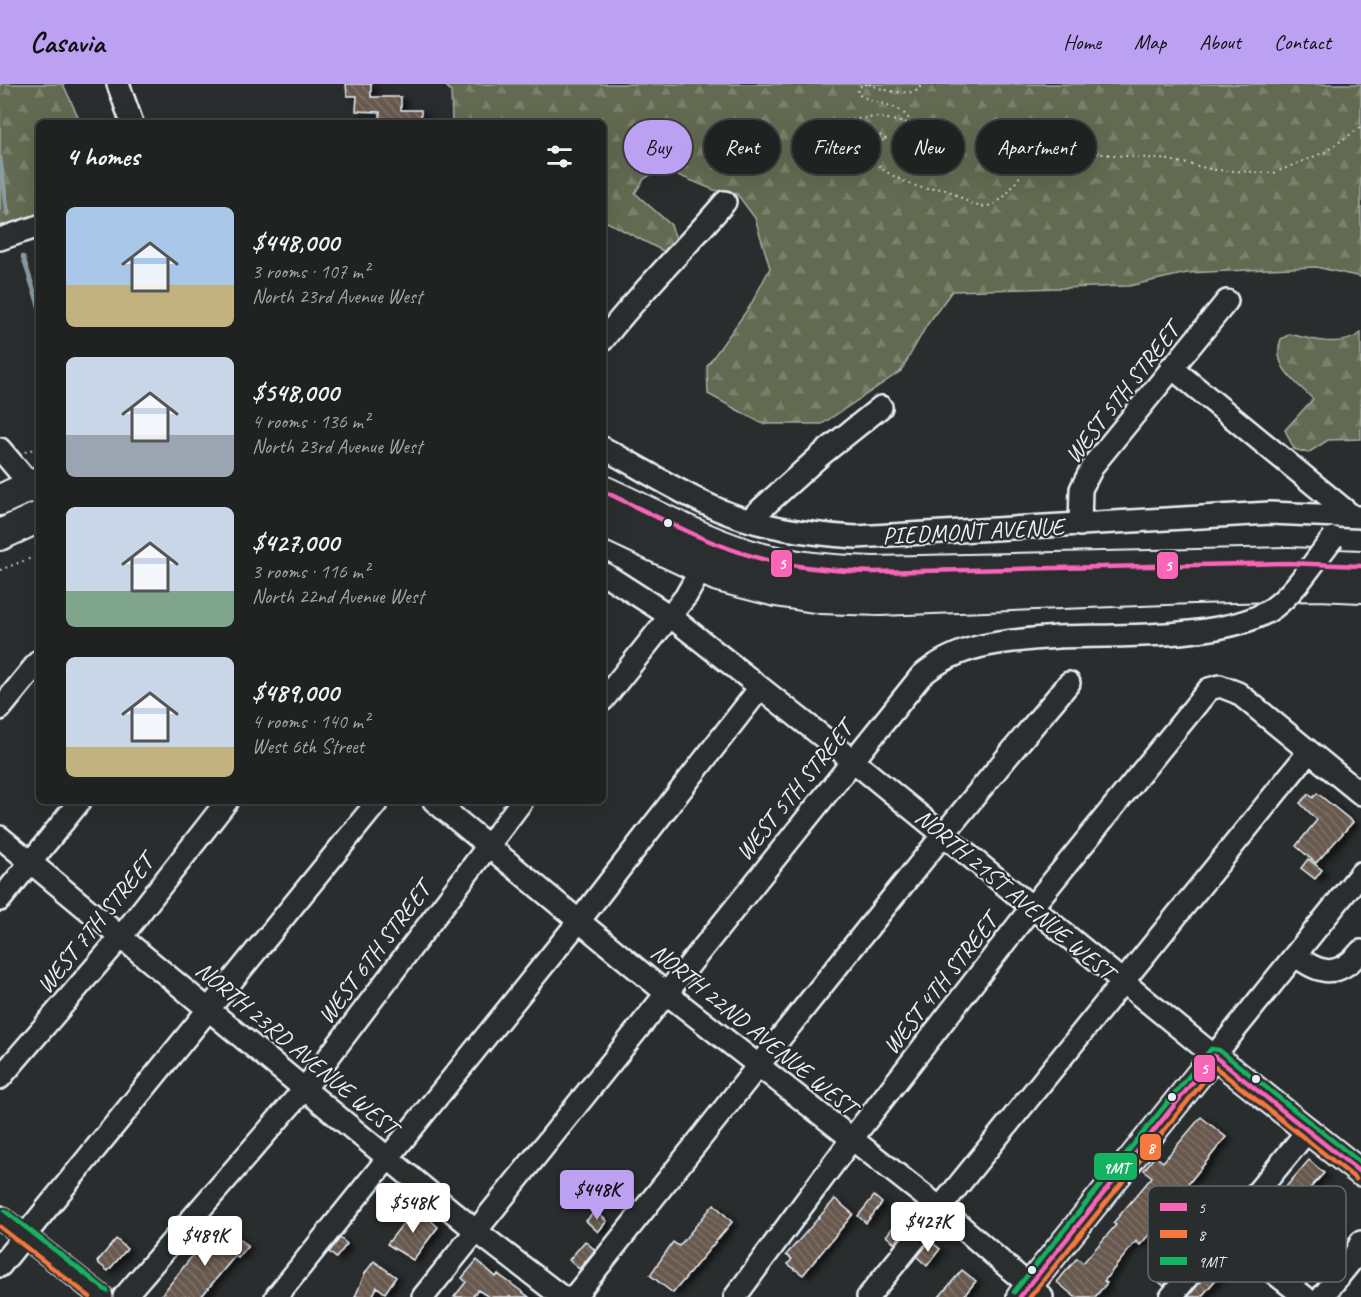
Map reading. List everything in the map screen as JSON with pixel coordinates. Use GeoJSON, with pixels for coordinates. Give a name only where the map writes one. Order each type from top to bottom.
{"type":"FeatureCollection","features":[{"type":"Feature","properties":{"kind":"highway"},"geometry":{"type":"LineString","coordinates":[[0,500],[36,488]]}},
{"type":"Feature","properties":{"kind":"highway","name":"PIEDMONT AVENUE"},"geometry":{"type":"LineString","coordinates":[[606,492],[714,543],[773,562],[857,571],[1288,563],[1361,566]]}},
{"type":"Feature","properties":{"kind":"highway"},"geometry":{"type":"LineString","coordinates":[[0,535],[36,518]]}},
{"type":"Feature","properties":{"kind":"highway"},"geometry":{"type":"LineString","coordinates":[[606,523],[702,570],[776,591],[861,600],[1216,587],[1319,585],[1361,587]]}},
{"type":"Feature","properties":{"kind":"main road","name":"NORTH 21ST AVENUE WEST"},"geometry":{"type":"LineString","coordinates":[[1214,1056],[1309,1129],[1361,1173]]}},
{"type":"Feature","properties":{"kind":"main road"},"geometry":{"type":"LineString","coordinates":[[1031,1293],[1214,1056]]}},
{"type":"Feature","properties":{"kind":"street"},"geometry":{"type":"LineString","coordinates":[[118,84],[131,120]]}},
{"type":"Feature","properties":{"kind":"street"},"geometry":{"type":"LineString","coordinates":[[606,336],[725,202]]}},
{"type":"Feature","properties":{"kind":"street"},"geometry":{"type":"LineString","coordinates":[[0,239],[36,227]]}},
{"type":"Feature","properties":{"kind":"street","name":"WEST 5TH STREET"},"geometry":{"type":"LineString","coordinates":[[1080,525],[1080,495],[1089,472],[1171,367],[1227,301]]}},
{"type":"Feature","properties":{"kind":"street"},"geometry":{"type":"LineString","coordinates":[[1171,367],[1358,512]]}},
{"type":"Feature","properties":{"kind":"street"},"geometry":{"type":"LineString","coordinates":[[750,519],[813,462],[880,407]]}},
{"type":"Feature","properties":{"kind":"street"},"geometry":{"type":"LineString","coordinates":[[0,449],[36,488]]}},
{"type":"Feature","properties":{"kind":"street","name":"PIEDMONT AVENUE"},"geometry":{"type":"LineString","coordinates":[[606,450],[717,509],[792,531],[856,537],[1270,513],[1358,512]]}},
{"type":"Feature","properties":{"kind":"street","name":"WEST 5TH STREET"},"geometry":{"type":"LineString","coordinates":[[423,1297],[917,681],[942,661],[987,644],[1057,637],[1212,630],[1248,622],[1281,601],[1333,538],[1358,512]]}},
{"type":"Feature","properties":{"kind":"street"},"geometry":{"type":"LineString","coordinates":[[606,696],[670,616],[702,570],[714,543]]}},
{"type":"Feature","properties":{"kind":"street","name":"NORTH 21ST AVENUE WEST"},"geometry":{"type":"LineString","coordinates":[[606,575],[670,616],[852,760],[1214,1056]]}},
{"type":"Feature","properties":{"kind":"street"},"geometry":{"type":"LineString","coordinates":[[0,710],[36,665]]}},
{"type":"Feature","properties":{"kind":"street"},"geometry":{"type":"LineString","coordinates":[[574,1297],[760,1067],[942,833],[1070,683]]}},
{"type":"Feature","properties":{"kind":"street","name":"WEST 4TH STREET"},"geometry":{"type":"LineString","coordinates":[[735,1297],[851,1140],[1032,907],[1201,696],[1209,689],[1220,686],[1238,693],[1308,753]]}},
{"type":"Feature","properties":{"kind":"street"},"geometry":{"type":"LineString","coordinates":[[276,1297],[579,921],[760,688]]}},
{"type":"Feature","properties":{"kind":"street"},"geometry":{"type":"LineString","coordinates":[[868,1297],[1308,753],[1361,794]]}},
{"type":"Feature","properties":{"kind":"street"},"geometry":{"type":"LineString","coordinates":[[0,900],[78,804]]}},
{"type":"Feature","properties":{"kind":"street","name":"WEST 7TH STREET"},"geometry":{"type":"LineString","coordinates":[[0,1078],[121,937],[225,804]]}},
{"type":"Feature","properties":{"kind":"street"},"geometry":{"type":"LineString","coordinates":[[0,1266],[376,804]]}},
{"type":"Feature","properties":{"kind":"street","name":"NORTH 22ND AVENUE WEST"},"geometry":{"type":"LineString","coordinates":[[438,804],[666,993],[940,1208],[1031,1293]]}},
{"type":"Feature","properties":{"kind":"street","name":"WEST 6TH STREET"},"geometry":{"type":"LineString","coordinates":[[124,1297],[306,1087],[520,804]]}},
{"type":"Feature","properties":{"kind":"street","name":"NORTH 23RD AVENUE WEST"},"geometry":{"type":"LineString","coordinates":[[0,837],[306,1087],[476,1231],[562,1297]]}},
{"type":"Feature","properties":{"kind":"street"},"geometry":{"type":"LineString","coordinates":[[1214,1056],[1361,873]]}},
{"type":"Feature","properties":{"kind":"street"},"geometry":{"type":"LineString","coordinates":[[1295,955],[1313,969],[1329,972],[1350,965],[1361,951]]}},
{"type":"Feature","properties":{"kind":"street"},"geometry":{"type":"LineString","coordinates":[[1262,1186],[1309,1129]]}},
{"type":"Feature","properties":{"kind":"street"},"geometry":{"type":"LineString","coordinates":[[0,1217],[102,1297]]}},
{"type":"Feature","properties":{"kind":"street"},"geometry":{"type":"LineString","coordinates":[[1346,1267],[1358,1245]]}},
{"type":"Feature","properties":{"kind":"street"},"geometry":{"type":"LineString","coordinates":[[1171,1297],[1183,1282]]}},
{"type":"Feature","properties":{"kind":"street"},"geometry":{"type":"LineString","coordinates":[[1286,1282],[1305,1297]]}},
{"type":"Feature","properties":{"kind":"street"},"geometry":{"type":"LineString","coordinates":[[1322,1297],[1334,1282]]}},
{"type":"Feature","properties":{"kind":"path"},"geometry":{"type":"LineString","coordinates":[[920,84],[920,89],[914,93],[880,90],[868,84],[858,87],[857,93],[883,106],[897,107],[909,119],[905,123],[872,116],[843,120],[839,127],[882,136],[887,140],[839,144],[837,148],[840,152],[871,159],[883,170],[910,183],[927,189],[944,189],[973,205],[985,207],[997,202],[1010,191],[1040,151],[1048,149],[1169,160],[1215,170],[1274,173],[1325,152],[1361,126]]}},
{"type":"Feature","properties":{"kind":"path"},"geometry":{"type":"LineString","coordinates":[[21,453],[36,448]]}},
{"type":"Feature","properties":{"kind":"path"},"geometry":{"type":"LineString","coordinates":[[0,570],[36,556]]}},
{"type":"Feature","properties":{"kind":"green space"},"geometry":{"type":"Polygon","coordinates":[[[0,84],[63,84],[80,120],[36,120],[36,214],[0,227],[0,84]]]}},
{"type":"Feature","properties":{"kind":"green space"},"geometry":{"type":"Polygon","coordinates":[[[444,84],[1361,84],[1361,277],[1316,267],[1187,273],[1129,286],[952,291],[927,325],[901,371],[822,424],[763,424],[708,394],[707,366],[750,306],[770,268],[755,218],[737,194],[714,190],[675,174],[692,174],[692,120],[624,120],[624,174],[652,174],[644,179],[635,193],[671,225],[676,239],[665,252],[606,222],[606,120],[452,120],[451,91],[444,84]]]}},
{"type":"Feature","properties":{"kind":"green space"},"geometry":{"type":"Polygon","coordinates":[[[1361,333],[1361,439],[1328,440],[1308,453],[1294,449],[1285,430],[1313,399],[1293,380],[1282,365],[1279,357],[1281,339],[1290,334],[1317,340],[1336,341],[1353,338],[1361,333]]]}},
{"type":"Feature","properties":{"kind":"building"},"geometry":{"type":"Polygon","coordinates":[[[346,84],[371,84],[371,97],[401,97],[401,110],[421,110],[421,120],[380,120],[380,112],[356,111],[357,96],[347,96],[346,84]]]}},
{"type":"Feature","properties":{"kind":"building"},"geometry":{"type":"Polygon","coordinates":[[[1317,793],[1353,822],[1316,863],[1296,846],[1317,820],[1300,803],[1309,794],[1313,798],[1317,793]]]}},
{"type":"Feature","properties":{"kind":"building"},"geometry":{"type":"Polygon","coordinates":[[[1308,859],[1322,870],[1315,879],[1301,868],[1308,859]]]}},
{"type":"Feature","properties":{"kind":"building"},"geometry":{"type":"Polygon","coordinates":[[[1201,1117],[1226,1137],[1187,1186],[1148,1186],[1148,1236],[1140,1245],[1136,1241],[1104,1281],[1107,1283],[1095,1297],[1075,1297],[1057,1282],[1077,1258],[1083,1263],[1116,1225],[1113,1223],[1152,1177],[1144,1170],[1155,1156],[1163,1162],[1201,1117]]]}},
{"type":"Feature","properties":{"kind":"building"},"geometry":{"type":"Polygon","coordinates":[[[1309,1160],[1324,1173],[1312,1186],[1287,1186],[1309,1160]]]}},
{"type":"Feature","properties":{"kind":"building"},"geometry":{"type":"Polygon","coordinates":[[[874,1196],[882,1203],[866,1223],[858,1216],[874,1196]]]}},
{"type":"Feature","properties":{"kind":"building"},"geometry":{"type":"Polygon","coordinates":[[[835,1199],[853,1214],[803,1275],[788,1264],[792,1259],[786,1255],[835,1199]]]}},
{"type":"Feature","properties":{"kind":"building"},"geometry":{"type":"Polygon","coordinates":[[[714,1204],[732,1222],[673,1293],[650,1275],[673,1242],[679,1246],[714,1204]]]}},
{"type":"Feature","properties":{"kind":"building"},"geometry":{"type":"Polygon","coordinates":[[[416,1207],[438,1227],[413,1260],[387,1244],[416,1207]]]}},
{"type":"Feature","properties":{"kind":"building"},"geometry":{"type":"Polygon","coordinates":[[[595,1211],[607,1221],[598,1232],[586,1221],[595,1211]]]}},
{"type":"Feature","properties":{"kind":"building"},"geometry":{"type":"Polygon","coordinates":[[[901,1217],[910,1224],[895,1243],[886,1236],[901,1217]]]}},
{"type":"Feature","properties":{"kind":"building"},"geometry":{"type":"Polygon","coordinates":[[[228,1229],[248,1246],[238,1258],[235,1256],[201,1297],[160,1297],[207,1237],[216,1244],[228,1229]]]}},
{"type":"Feature","properties":{"kind":"building"},"geometry":{"type":"Polygon","coordinates":[[[340,1238],[347,1244],[336,1258],[329,1252],[340,1238]]]}},
{"type":"Feature","properties":{"kind":"building"},"geometry":{"type":"Polygon","coordinates":[[[116,1239],[127,1249],[108,1271],[97,1262],[116,1239]]]}},
{"type":"Feature","properties":{"kind":"building"},"geometry":{"type":"Polygon","coordinates":[[[585,1241],[595,1250],[579,1269],[569,1260],[585,1241]]]}},
{"type":"Feature","properties":{"kind":"building"},"geometry":{"type":"Polygon","coordinates":[[[930,1241],[940,1249],[927,1266],[917,1257],[930,1241]]]}},
{"type":"Feature","properties":{"kind":"building"},"geometry":{"type":"Polygon","coordinates":[[[477,1260],[496,1277],[498,1274],[529,1297],[489,1297],[478,1290],[472,1297],[454,1297],[466,1282],[462,1278],[477,1260]]]}},
{"type":"Feature","properties":{"kind":"building"},"geometry":{"type":"Polygon","coordinates":[[[374,1261],[396,1277],[385,1293],[377,1287],[372,1297],[355,1297],[365,1273],[374,1261]]]}},
{"type":"Feature","properties":{"kind":"building"},"geometry":{"type":"Polygon","coordinates":[[[962,1270],[976,1281],[963,1297],[939,1297],[962,1270]]]}},
{"type":"Feature","properties":{"kind":"building"},"geometry":{"type":"Polygon","coordinates":[[[1200,1282],[1214,1282],[1201,1297],[1188,1297],[1200,1282]]]}},
{"type":"Feature","properties":{"kind":"waterway"},"geometry":{"type":"LineString","coordinates":[[0,157],[8,214]]}},
{"type":"Feature","properties":{"kind":"waterway"},"geometry":{"type":"LineString","coordinates":[[23,257],[36,297]]}},
{"type":"Feature","properties":{"kind":"transit line","name":"5"},"geometry":{"type":"LineString","coordinates":[[606,492],[680,528],[739,552],[787,564],[844,571],[1288,563],[1361,566]]}},
{"type":"Feature","properties":{"kind":"transit line","name":"9MT"},"geometry":{"type":"LineString","coordinates":[[1014,1292],[1211,1049],[1219,1050],[1361,1163]]}},
{"type":"Feature","properties":{"kind":"transit line","name":"5"},"geometry":{"type":"LineString","coordinates":[[1020,1297],[1214,1056],[1361,1173]]}},
{"type":"Feature","properties":{"kind":"transit line","name":"8"},"geometry":{"type":"LineString","coordinates":[[1030,1297],[1215,1067],[1356,1179]]}},
{"type":"Feature","properties":{"kind":"transit line","name":"9MT"},"geometry":{"type":"LineString","coordinates":[[5,1211],[107,1291]]}},
{"type":"Feature","properties":{"kind":"transit line","name":"8"},"geometry":{"type":"LineString","coordinates":[[0,1227],[90,1297]]}}]}
